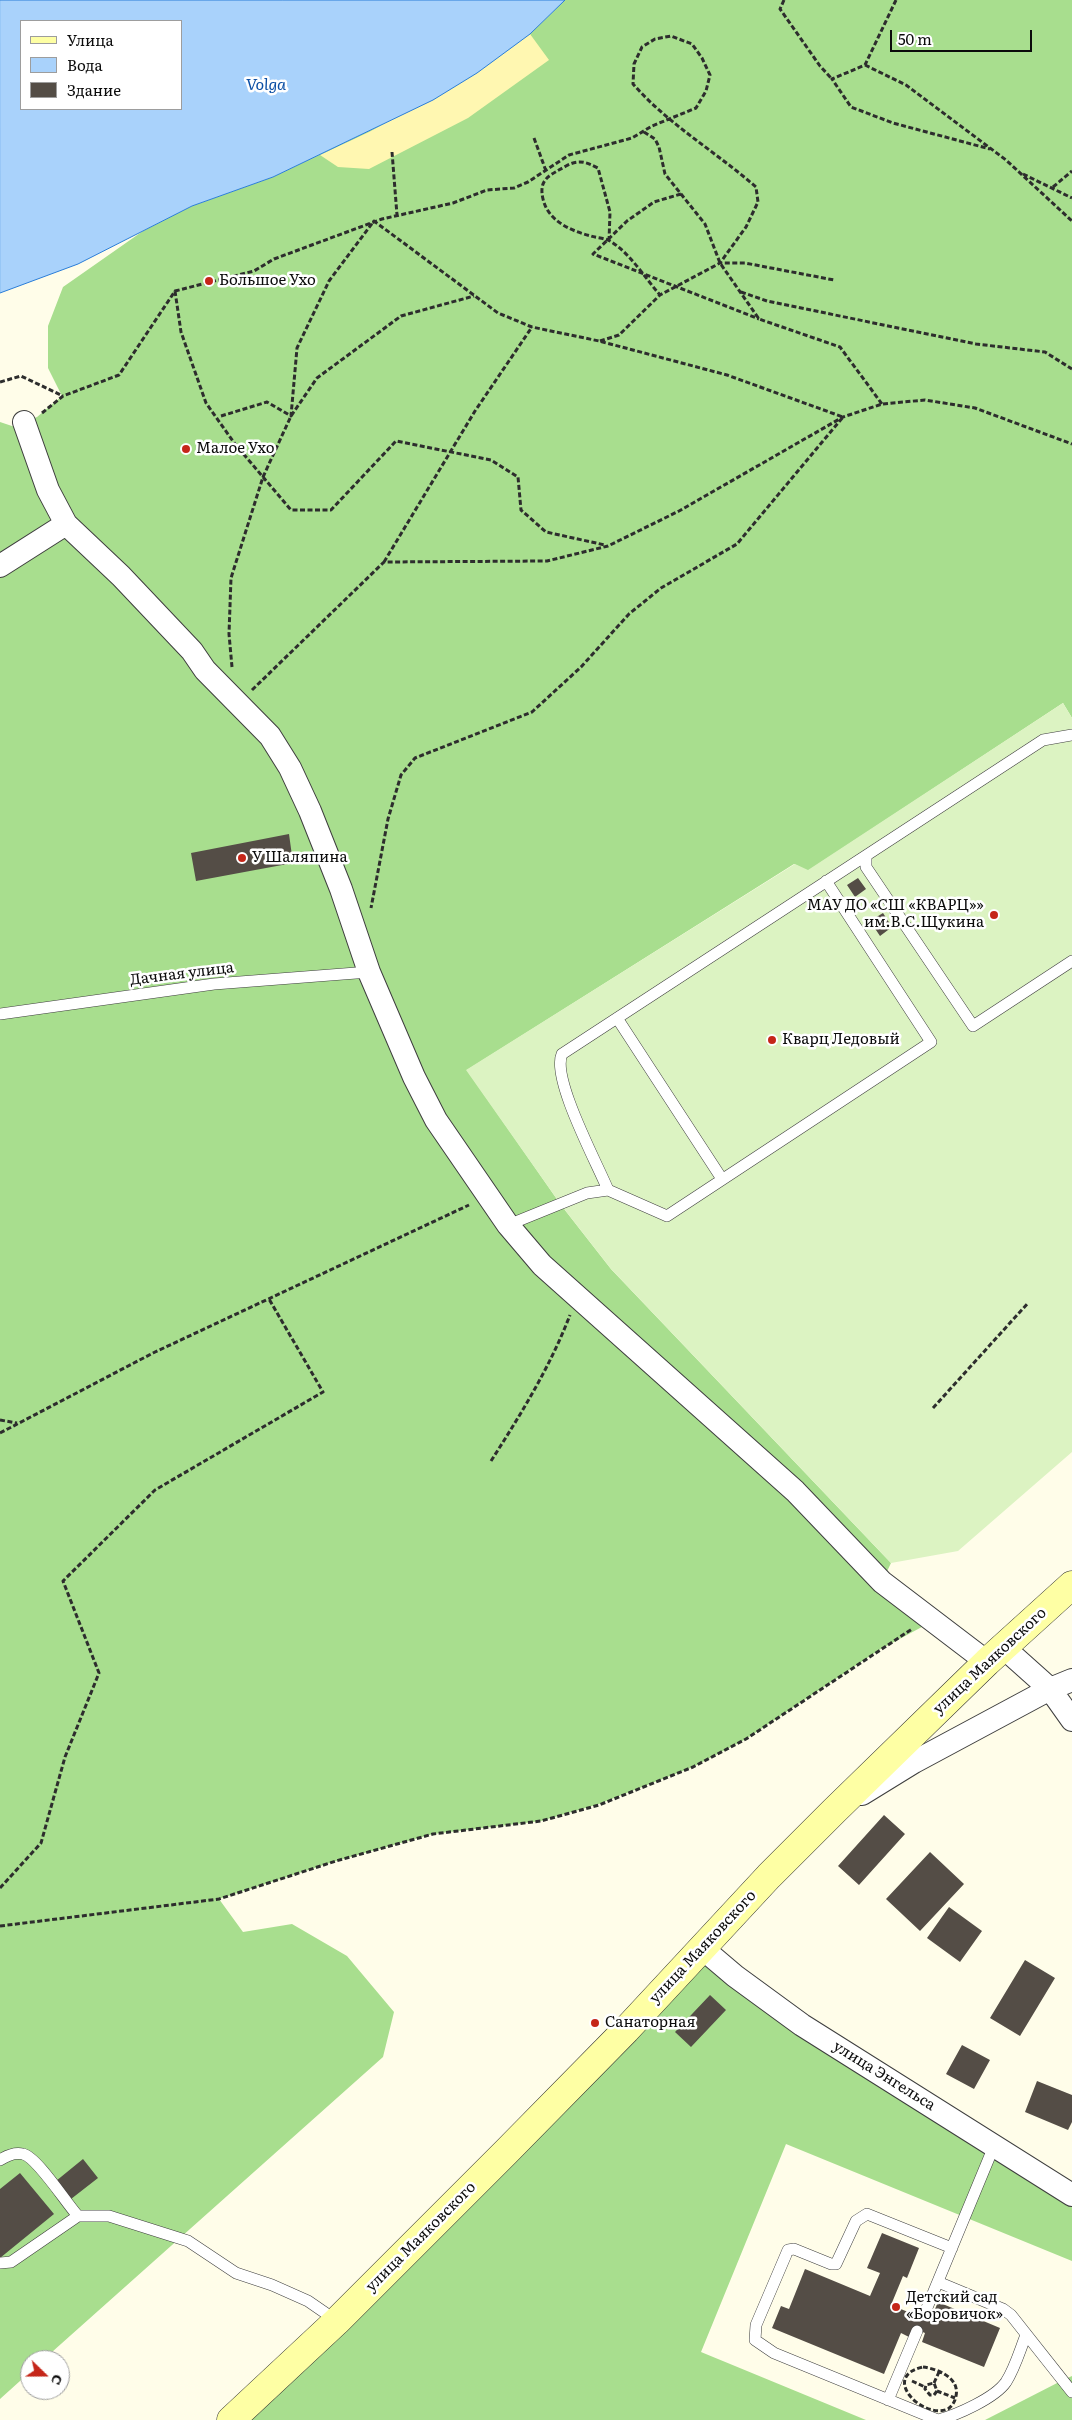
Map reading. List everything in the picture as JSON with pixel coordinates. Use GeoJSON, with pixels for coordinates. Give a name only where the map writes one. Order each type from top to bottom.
{"type":"FeatureCollection","features":[{"type":"Feature","properties":{"kind":"main road","name":"улица Маяковского"},"geometry":{"type":"LineString","coordinates":[[231,2420],[337,2321],[513,2146],[769,1876],[834,1811],[995,1654],[1072,1585]]}},
{"type":"Feature","properties":{"kind":"street"},"geometry":{"type":"LineString","coordinates":[[24,422],[48,490],[66,524],[121,576],[192,651],[206,670],[237,700],[270,736],[290,768],[341,888],[369,972],[414,1078],[436,1120],[508,1225],[542,1265],[796,1491],[882,1582],[933,1621],[995,1654],[1050,1689],[1072,1720]]}},
{"type":"Feature","properties":{"kind":"street"},"geometry":{"type":"LineString","coordinates":[[0,566],[66,524]]}},
{"type":"Feature","properties":{"kind":"street"},"geometry":{"type":"LineString","coordinates":[[834,1811],[914,1762],[1050,1689],[1072,1680]]}},
{"type":"Feature","properties":{"kind":"street","name":"улица Энгельса"},"geometry":{"type":"LineString","coordinates":[[702,1948],[735,1976],[802,2024],[1072,2195]]}},
{"type":"Feature","properties":{"kind":"lane"},"geometry":{"type":"LineString","coordinates":[[608,1190],[564,1089],[560,1060],[568,1048],[866,857],[1043,740],[1072,735]]}},
{"type":"Feature","properties":{"kind":"lane"},"geometry":{"type":"LineString","coordinates":[[866,857],[866,867],[973,1026],[1072,961]]}},
{"type":"Feature","properties":{"kind":"lane"},"geometry":{"type":"LineString","coordinates":[[508,1225],[587,1193],[608,1190],[666,1216],[931,1042],[826,881]]}},
{"type":"Feature","properties":{"kind":"lane","name":"Дачная улица"},"geometry":{"type":"LineString","coordinates":[[0,1014],[214,984],[369,972]]}},
{"type":"Feature","properties":{"kind":"lane"},"geometry":{"type":"LineString","coordinates":[[617,1018],[722,1179]]}},
{"type":"Feature","properties":{"kind":"lane"},"geometry":{"type":"LineString","coordinates":[[924,2315],[994,2146]]}},
{"type":"Feature","properties":{"kind":"lane"},"geometry":{"type":"LineString","coordinates":[[0,2160],[8,2155],[22,2154],[34,2160],[78,2216]]}},
{"type":"Feature","properties":{"kind":"lane"},"geometry":{"type":"LineString","coordinates":[[952,2248],[867,2214],[856,2221],[836,2264],[831,2264],[794,2249],[786,2252],[756,2325],[755,2340],[774,2354],[938,2420],[979,2403],[999,2390],[1006,2382],[1026,2335]]}},
{"type":"Feature","properties":{"kind":"lane"},"geometry":{"type":"LineString","coordinates":[[0,2263],[11,2262],[78,2216],[109,2216],[188,2241],[236,2273],[272,2285],[308,2301],[337,2321]]}},
{"type":"Feature","properties":{"kind":"lane"},"geometry":{"type":"LineString","coordinates":[[938,2282],[1003,2309],[1018,2321],[1026,2335],[1072,2392]]}},
{"type":"Feature","properties":{"kind":"lane"},"geometry":{"type":"LineString","coordinates":[[888,2400],[917,2331]]}},
{"type":"Feature","properties":{"kind":"path"},"geometry":{"type":"LineString","coordinates":[[784,0],[780,9],[851,107],[893,123],[990,149]]}},
{"type":"Feature","properties":{"kind":"path"},"geometry":{"type":"LineString","coordinates":[[832,79],[865,65],[896,0]]}},
{"type":"Feature","properties":{"kind":"path"},"geometry":{"type":"LineString","coordinates":[[24,422],[37,417],[63,396],[119,375],[175,291],[254,270],[274,259],[397,215],[453,203],[487,190],[514,188],[528,182],[569,155],[632,138],[652,126],[666,120],[674,117],[696,108],[706,92],[710,75],[702,58],[692,44],[671,36],[655,39],[642,47],[634,64],[633,84],[666,115],[673,120],[693,137],[737,170],[756,187],[758,202],[746,227],[720,263],[660,295],[619,335],[599,341]]}},
{"type":"Feature","properties":{"kind":"path"},"geometry":{"type":"LineString","coordinates":[[865,65],[906,85],[1019,172],[1072,221]]}},
{"type":"Feature","properties":{"kind":"path"},"geometry":{"type":"LineString","coordinates":[[644,132],[655,140],[659,147],[665,174],[705,224],[720,263],[759,320]]}},
{"type":"Feature","properties":{"kind":"path"},"geometry":{"type":"LineString","coordinates":[[534,138],[546,171]]}},
{"type":"Feature","properties":{"kind":"path"},"geometry":{"type":"LineString","coordinates":[[392,152],[397,215]]}},
{"type":"Feature","properties":{"kind":"path"},"geometry":{"type":"LineString","coordinates":[[609,241],[610,212],[598,168],[584,161],[574,162],[545,179],[540,189],[546,210],[560,224],[588,236],[609,241],[660,295]]}},
{"type":"Feature","properties":{"kind":"path"},"geometry":{"type":"LineString","coordinates":[[1019,172],[1053,187],[1072,198]]}},
{"type":"Feature","properties":{"kind":"path"},"geometry":{"type":"LineString","coordinates":[[1053,187],[1072,172]]}},
{"type":"Feature","properties":{"kind":"path"},"geometry":{"type":"LineString","coordinates":[[681,194],[654,202],[627,221],[609,241],[593,254],[759,320],[840,347],[882,404]]}},
{"type":"Feature","properties":{"kind":"path"},"geometry":{"type":"LineString","coordinates":[[374,222],[498,313],[532,327],[599,341],[727,375],[843,417]]}},
{"type":"Feature","properties":{"kind":"path"},"geometry":{"type":"LineString","coordinates":[[291,416],[297,348],[329,281],[374,222]]}},
{"type":"Feature","properties":{"kind":"path"},"geometry":{"type":"LineString","coordinates":[[720,263],[745,263],[834,280]]}},
{"type":"Feature","properties":{"kind":"path"},"geometry":{"type":"LineString","coordinates":[[175,291],[181,332],[206,403],[235,444],[292,510],[331,510],[396,441],[491,460],[518,477],[521,510],[546,532],[608,546]]}},
{"type":"Feature","properties":{"kind":"path"},"geometry":{"type":"LineString","coordinates":[[740,292],[786,305],[976,344],[1046,352],[1072,369]]}},
{"type":"Feature","properties":{"kind":"path"},"geometry":{"type":"LineString","coordinates":[[237,700],[230,634],[230,578],[263,477],[291,416],[317,378],[401,316],[474,296]]}},
{"type":"Feature","properties":{"kind":"path"},"geometry":{"type":"LineString","coordinates":[[237,700],[384,562],[475,411],[532,327]]}},
{"type":"Feature","properties":{"kind":"path"},"geometry":{"type":"LineString","coordinates":[[0,382],[21,376],[63,396]]}},
{"type":"Feature","properties":{"kind":"path"},"geometry":{"type":"LineString","coordinates":[[384,562],[547,561],[608,546],[680,511],[843,417],[882,404],[924,400],[975,408],[1072,444]]}},
{"type":"Feature","properties":{"kind":"path"},"geometry":{"type":"LineString","coordinates":[[221,416],[267,402],[291,416]]}},
{"type":"Feature","properties":{"kind":"path"},"geometry":{"type":"LineString","coordinates":[[370,914],[388,819],[401,775],[415,758],[532,712],[582,667],[629,614],[655,593],[737,544],[843,417]]}},
{"type":"Feature","properties":{"kind":"path"},"geometry":{"type":"LineString","coordinates":[[0,1432],[153,1354],[487,1196]]}},
{"type":"Feature","properties":{"kind":"path"},"geometry":{"type":"LineString","coordinates":[[491,1461],[523,1410],[557,1349],[577,1296]]}},
{"type":"Feature","properties":{"kind":"path"},"geometry":{"type":"LineString","coordinates":[[0,1888],[41,1843],[65,1757],[98,1673],[63,1581],[155,1490],[322,1392],[268,1299]]}},
{"type":"Feature","properties":{"kind":"path"},"geometry":{"type":"LineString","coordinates":[[933,1408],[1028,1303]]}},
{"type":"Feature","properties":{"kind":"path"},"geometry":{"type":"LineString","coordinates":[[0,1420],[17,1424]]}},
{"type":"Feature","properties":{"kind":"path"},"geometry":{"type":"LineString","coordinates":[[0,1926],[219,1899],[328,1864],[433,1834],[541,1821],[599,1804],[693,1767],[746,1739],[908,1630],[933,1621]]}},
{"type":"Feature","properties":{"kind":"path"},"geometry":{"type":"LineString","coordinates":[[923,2367],[939,2372],[951,2378],[955,2383],[957,2389],[956,2398],[946,2410],[934,2411],[915,2403],[906,2394],[905,2382],[912,2371],[923,2367]]}},
{"type":"Feature","properties":{"kind":"path"},"geometry":{"type":"LineString","coordinates":[[939,2372],[934,2383],[937,2391],[956,2398]]}},
{"type":"Feature","properties":{"kind":"path"},"geometry":{"type":"LineString","coordinates":[[934,2383],[926,2385],[926,2393],[934,2394],[937,2391]]}},
{"type":"Feature","properties":{"kind":"green space"},"geometry":{"type":"Polygon","coordinates":[[[565,0],[1072,0],[1072,718],[1063,703],[808,871],[794,864],[467,1070],[561,1205],[611,1269],[891,1563],[882,1582],[933,1621],[879,1650],[746,1739],[693,1767],[599,1804],[541,1821],[433,1834],[336,1861],[219,1899],[243,1932],[292,1924],[347,1956],[394,2012],[383,2057],[54,2350],[20,2350],[20,2381],[0,2399],[0,422],[27,431],[24,422],[37,417],[62,396],[48,368],[48,326],[63,287],[143,231],[192,206],[273,177],[433,100],[477,73],[530,34],[565,0]]]}},
{"type":"Feature","properties":{"kind":"green space"},"geometry":{"type":"Polygon","coordinates":[[[1063,703],[1072,718],[1072,1452],[958,1551],[891,1563],[611,1269],[561,1205],[466,1070],[795,864],[808,870],[1063,703]]]}},
{"type":"Feature","properties":{"kind":"green space"},"geometry":{"type":"Polygon","coordinates":[[[702,1948],[1072,2195],[1072,2261],[786,2144],[701,2352],[866,2420],[231,2420],[702,1948]]]}},
{"type":"Feature","properties":{"kind":"green space"},"geometry":{"type":"Polygon","coordinates":[[[1072,2376],[1072,2420],[985,2420],[1063,2380],[1072,2376]]]}},
{"type":"Feature","properties":{"kind":"sand"},"geometry":{"type":"Polygon","coordinates":[[[530,34],[549,60],[468,118],[369,169],[338,167],[320,155],[369,132],[477,73],[530,34]]]}},
{"type":"Feature","properties":{"kind":"water","name":"Volga"},"geometry":{"type":"Polygon","coordinates":[[[0,0],[565,0],[530,34],[477,73],[433,100],[273,177],[192,206],[78,264],[0,293],[0,0]]]}},
{"type":"Feature","properties":{"kind":"building","name":"У Шаляпина"},"geometry":{"type":"Polygon","coordinates":[[[289,834],[293,863],[196,881],[191,853],[289,834]]]}},
{"type":"Feature","properties":{"kind":"building"},"geometry":{"type":"Polygon","coordinates":[[[858,878],[866,889],[855,897],[847,885],[858,878]]]}},
{"type":"Feature","properties":{"kind":"building"},"geometry":{"type":"Polygon","coordinates":[[[883,913],[892,927],[880,936],[870,921],[883,913]]]}},
{"type":"Feature","properties":{"kind":"building"},"geometry":{"type":"Polygon","coordinates":[[[884,1815],[905,1834],[859,1885],[838,1866],[884,1815]]]}},
{"type":"Feature","properties":{"kind":"building"},"geometry":{"type":"Polygon","coordinates":[[[930,1852],[964,1884],[920,1931],[886,1899],[930,1852]]]}},
{"type":"Feature","properties":{"kind":"building"},"geometry":{"type":"Polygon","coordinates":[[[949,1907],[982,1931],[960,1962],[927,1938],[949,1907]]]}},
{"type":"Feature","properties":{"kind":"building"},"geometry":{"type":"Polygon","coordinates":[[[1025,1960],[1055,1978],[1020,2036],[990,2018],[1025,1960]]]}},
{"type":"Feature","properties":{"kind":"building"},"geometry":{"type":"Polygon","coordinates":[[[710,1995],[726,2010],[691,2047],[675,2032],[710,1995]]]}},
{"type":"Feature","properties":{"kind":"building"},"geometry":{"type":"Polygon","coordinates":[[[962,2045],[990,2060],[974,2089],[946,2074],[962,2045]]]}},
{"type":"Feature","properties":{"kind":"building"},"geometry":{"type":"Polygon","coordinates":[[[1037,2081],[1072,2095],[1072,2122],[1068,2130],[1025,2112],[1037,2081]]]}},
{"type":"Feature","properties":{"kind":"building"},"geometry":{"type":"Polygon","coordinates":[[[83,2159],[98,2178],[71,2199],[56,2181],[83,2159]]]}},
{"type":"Feature","properties":{"kind":"building"},"geometry":{"type":"Polygon","coordinates":[[[20,2173],[54,2214],[0,2258],[0,2189],[20,2173]]]}},
{"type":"Feature","properties":{"kind":"building"},"geometry":{"type":"Polygon","coordinates":[[[882,2233],[919,2248],[907,2278],[903,2276],[891,2305],[930,2321],[938,2302],[1000,2328],[984,2367],[922,2342],[925,2333],[913,2328],[909,2337],[901,2333],[884,2374],[772,2328],[781,2306],[789,2309],[805,2269],[870,2296],[880,2273],[867,2268],[882,2233]]]}},
{"type":"Feature","properties":{"kind":"place","name":"Большое Ухо"},"geometry":{"type":"Point","coordinates":[209,281]}},
{"type":"Feature","properties":{"kind":"place","name":"Малое Ухо"},"geometry":{"type":"Point","coordinates":[186,449]}},
{"type":"Feature","properties":{"kind":"place","name":"У Шаляпина"},"geometry":{"type":"Point","coordinates":[242,858]}},
{"type":"Feature","properties":{"kind":"place","name":"МАУ ДО «СШ «КВАРЦ»» им.В.С.Щукина"},"geometry":{"type":"Point","coordinates":[994,915]}},
{"type":"Feature","properties":{"kind":"place","name":"Кварц Ледовый"},"geometry":{"type":"Point","coordinates":[772,1040]}},
{"type":"Feature","properties":{"kind":"place","name":"Санаторная"},"geometry":{"type":"Point","coordinates":[595,2023]}},
{"type":"Feature","properties":{"kind":"place","name":"Детский сад «Боровичок»"},"geometry":{"type":"Point","coordinates":[896,2307]}}]}
